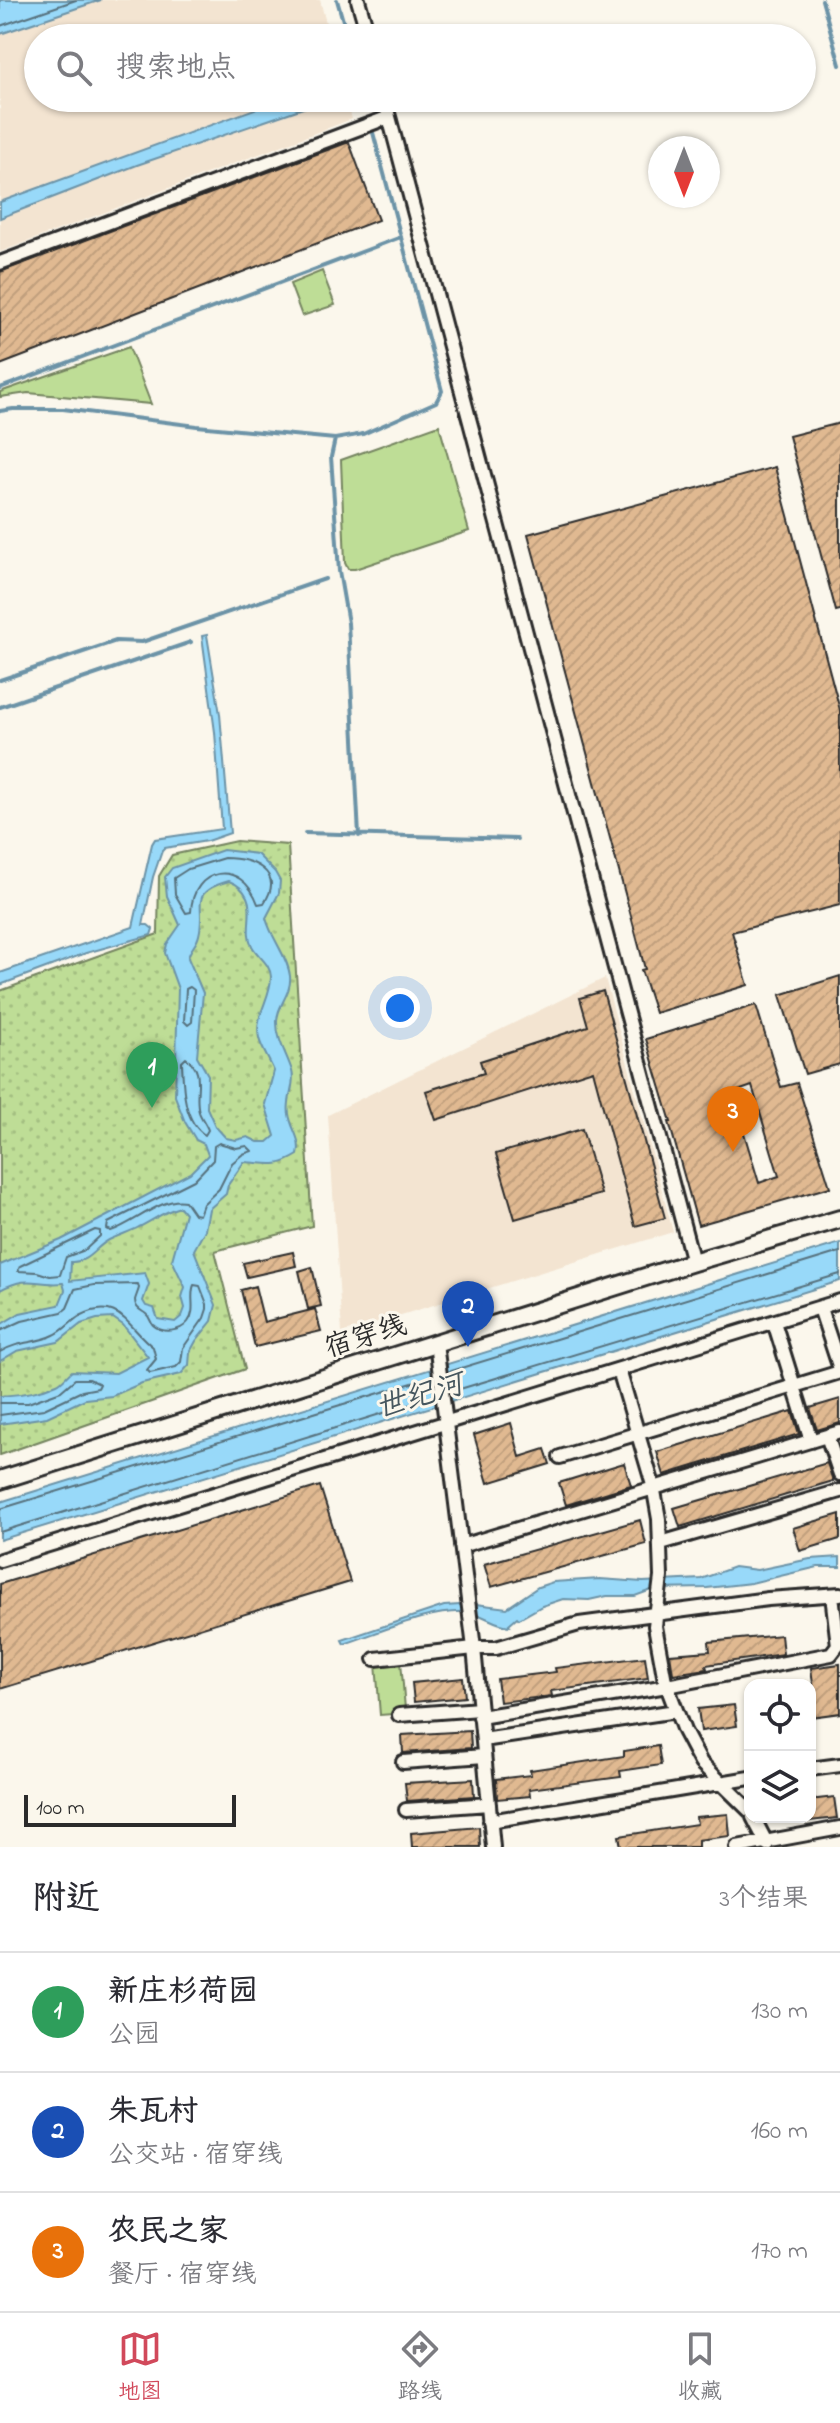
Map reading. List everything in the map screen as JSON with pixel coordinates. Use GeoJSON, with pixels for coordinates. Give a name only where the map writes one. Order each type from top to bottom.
{"type":"FeatureCollection","features":[{"type":"Feature","properties":{"kind":"main road","name":"宿穿线"},"geometry":{"type":"LineString","coordinates":[[0,1480],[437,1350],[693,1262],[840,1219]]}},
{"type":"Feature","properties":{"kind":"street"},"geometry":{"type":"LineString","coordinates":[[358,0],[365,24]]}},
{"type":"Feature","properties":{"kind":"street"},"geometry":{"type":"LineString","coordinates":[[388,112],[693,1262]]}},
{"type":"Feature","properties":{"kind":"street"},"geometry":{"type":"LineString","coordinates":[[0,263],[389,117]]}},
{"type":"Feature","properties":{"kind":"street"},"geometry":{"type":"LineString","coordinates":[[0,1560],[840,1301]]}},
{"type":"Feature","properties":{"kind":"street"},"geometry":{"type":"LineString","coordinates":[[560,1457],[840,1371],[820,1308]]}},
{"type":"Feature","properties":{"kind":"street"},"geometry":{"type":"LineString","coordinates":[[774,1322],[811,1441]]}},
{"type":"Feature","properties":{"kind":"street"},"geometry":{"type":"LineString","coordinates":[[437,1350],[474,1648],[493,1847]]}},
{"type":"Feature","properties":{"kind":"street"},"geometry":{"type":"LineString","coordinates":[[619,1370],[654,1489],[661,1543],[655,1636],[667,1686],[701,1763],[744,1805]]}},
{"type":"Feature","properties":{"kind":"street"},"geometry":{"type":"LineString","coordinates":[[461,1546],[834,1434],[840,1474]]}},
{"type":"Feature","properties":{"kind":"street"},"geometry":{"type":"LineString","coordinates":[[661,1543],[840,1491]]}},
{"type":"Feature","properties":{"kind":"street"},"geometry":{"type":"LineString","coordinates":[[375,1659],[504,1646],[579,1624],[768,1599],[836,1594],[838,1645],[834,1652],[667,1686],[480,1713],[399,1715]]}},
{"type":"Feature","properties":{"kind":"street"},"geometry":{"type":"LineString","coordinates":[[483,1740],[676,1711]]}},
{"type":"Feature","properties":{"kind":"street"},"geometry":{"type":"LineString","coordinates":[[403,1762],[484,1756]]}},
{"type":"Feature","properties":{"kind":"street"},"geometry":{"type":"LineString","coordinates":[[816,1768],[840,1765]]}},
{"type":"Feature","properties":{"kind":"street"},"geometry":{"type":"LineString","coordinates":[[490,1821],[744,1779]]}},
{"type":"Feature","properties":{"kind":"street"},"geometry":{"type":"LineString","coordinates":[[406,1810],[489,1804]]}},
{"type":"Feature","properties":{"kind":"street"},"geometry":{"type":"LineString","coordinates":[[756,1823],[766,1843]]}},
{"type":"Feature","properties":{"kind":"street"},"geometry":{"type":"LineString","coordinates":[[737,1847],[840,1828]]}},
{"type":"Feature","properties":{"kind":"shaded area"},"geometry":{"type":"Polygon","coordinates":[[[0,0],[320,0],[326,24],[24,24],[24,112],[350,112],[352,119],[0,252],[0,0]]]}},
{"type":"Feature","properties":{"kind":"shaded area"},"geometry":{"type":"Polygon","coordinates":[[[605,978],[673,1232],[342,1333],[328,1115],[605,978]]]}},
{"type":"Feature","properties":{"kind":"green space"},"geometry":{"type":"Polygon","coordinates":[[[322,271],[335,305],[302,316],[290,284],[322,271]]]}},
{"type":"Feature","properties":{"kind":"green space"},"geometry":{"type":"Polygon","coordinates":[[[129,347],[151,404],[28,393],[0,397],[0,392],[129,347]]]}},
{"type":"Feature","properties":{"kind":"green space"},"geometry":{"type":"Polygon","coordinates":[[[439,425],[469,531],[348,569],[345,563],[341,460],[439,425]]]}},
{"type":"Feature","properties":{"kind":"green space"},"geometry":{"type":"Polygon","coordinates":[[[236,841],[288,845],[312,1226],[215,1251],[245,1369],[0,1455],[0,991],[158,934],[159,876],[172,855],[236,841]]]}},
{"type":"Feature","properties":{"kind":"green space"},"geometry":{"type":"Polygon","coordinates":[[[401,1661],[405,1709],[380,1715],[376,1663],[401,1661]]]}},
{"type":"Feature","properties":{"kind":"water"},"geometry":{"type":"Polygon","coordinates":[[[0,0],[101,0],[24,24],[0,34],[0,0]]]}},
{"type":"Feature","properties":{"kind":"water"},"geometry":{"type":"Polygon","coordinates":[[[247,112],[291,112],[137,165],[0,218],[0,202],[247,112]]]}},
{"type":"Feature","properties":{"kind":"water"},"geometry":{"type":"Polygon","coordinates":[[[207,635],[220,714],[230,833],[162,851],[143,925],[153,929],[151,935],[86,953],[0,985],[0,973],[133,927],[155,839],[222,829],[215,732],[202,636],[207,635]]]}},
{"type":"Feature","properties":{"kind":"water"},"geometry":{"type":"Polygon","coordinates":[[[223,850],[257,854],[280,881],[279,893],[266,918],[290,976],[289,989],[277,1017],[277,1029],[293,1076],[288,1108],[299,1144],[298,1155],[278,1164],[244,1162],[228,1185],[226,1194],[209,1209],[205,1230],[194,1250],[216,1305],[212,1321],[196,1341],[190,1352],[189,1365],[181,1374],[142,1383],[112,1396],[85,1399],[47,1417],[0,1424],[0,1396],[50,1387],[61,1382],[72,1371],[116,1373],[148,1357],[123,1325],[113,1318],[81,1324],[58,1342],[17,1351],[0,1361],[0,1325],[20,1313],[59,1305],[65,1290],[63,1283],[26,1282],[0,1290],[0,1265],[61,1240],[190,1173],[208,1155],[204,1144],[196,1140],[185,1122],[175,1096],[178,989],[165,953],[167,944],[180,925],[167,896],[165,877],[172,868],[223,850]],[[229,881],[207,890],[203,895],[199,935],[188,958],[203,993],[197,1056],[208,1075],[207,1108],[215,1126],[226,1138],[236,1140],[248,1137],[258,1142],[268,1142],[275,1136],[265,1104],[274,1071],[258,1030],[271,977],[250,940],[247,897],[240,887],[229,881]],[[180,1207],[109,1240],[83,1260],[71,1262],[70,1281],[145,1273],[149,1284],[143,1301],[146,1306],[154,1308],[158,1319],[175,1322],[185,1308],[182,1297],[185,1287],[172,1260],[185,1213],[180,1207]]]}},
{"type":"Feature","properties":{"kind":"water","name":"世纪河"},"geometry":{"type":"Polygon","coordinates":[[[840,1243],[840,1281],[0,1540],[0,1502],[840,1243]]]}},
{"type":"Feature","properties":{"kind":"water"},"geometry":{"type":"Polygon","coordinates":[[[840,1557],[840,1567],[818,1567],[751,1583],[654,1589],[635,1596],[607,1596],[589,1600],[563,1599],[519,1619],[517,1617],[510,1626],[474,1613],[453,1612],[406,1622],[344,1644],[342,1640],[444,1606],[476,1604],[507,1608],[538,1587],[553,1582],[701,1579],[734,1567],[757,1570],[810,1559],[840,1557]]]}},
{"type":"Feature","properties":{"kind":"building"},"geometry":{"type":"Polygon","coordinates":[[[349,142],[378,220],[0,365],[0,272],[349,142]]]}},
{"type":"Feature","properties":{"kind":"building"},"geometry":{"type":"Polygon","coordinates":[[[840,423],[840,610],[836,611],[789,436],[840,423]]]}},
{"type":"Feature","properties":{"kind":"building"},"geometry":{"type":"Polygon","coordinates":[[[775,467],[840,710],[840,905],[732,932],[748,985],[655,1013],[641,970],[645,969],[528,534],[775,467]]]}},
{"type":"Feature","properties":{"kind":"building"},"geometry":{"type":"Polygon","coordinates":[[[840,976],[840,1064],[805,1074],[780,995],[840,976]]]}},
{"type":"Feature","properties":{"kind":"building"},"geometry":{"type":"Polygon","coordinates":[[[603,991],[665,1218],[635,1226],[593,1070],[436,1120],[426,1091],[484,1073],[480,1061],[588,1026],[580,998],[603,991]]]}},
{"type":"Feature","properties":{"kind":"building"},"geometry":{"type":"Polygon","coordinates":[[[756,1005],[781,1087],[797,1083],[830,1187],[698,1225],[646,1039],[756,1005]],[[752,1086],[732,1093],[759,1183],[779,1176],[752,1086]]]}},
{"type":"Feature","properties":{"kind":"building"},"geometry":{"type":"Polygon","coordinates":[[[582,1129],[601,1194],[515,1219],[496,1154],[582,1129]]]}},
{"type":"Feature","properties":{"kind":"building"},"geometry":{"type":"Polygon","coordinates":[[[293,1252],[296,1266],[247,1277],[243,1263],[293,1252]]]}},
{"type":"Feature","properties":{"kind":"building"},"geometry":{"type":"Polygon","coordinates":[[[312,1267],[321,1306],[308,1309],[299,1271],[312,1267]]]}},
{"type":"Feature","properties":{"kind":"building"},"geometry":{"type":"Polygon","coordinates":[[[255,1286],[264,1322],[315,1309],[321,1331],[255,1347],[241,1290],[255,1286]]]}},
{"type":"Feature","properties":{"kind":"building"},"geometry":{"type":"Polygon","coordinates":[[[840,1399],[840,1423],[817,1430],[810,1408],[840,1399]]]}},
{"type":"Feature","properties":{"kind":"building"},"geometry":{"type":"Polygon","coordinates":[[[792,1411],[799,1434],[664,1475],[657,1452],[792,1411]]]}},
{"type":"Feature","properties":{"kind":"building"},"geometry":{"type":"Polygon","coordinates":[[[511,1423],[520,1457],[545,1449],[550,1464],[488,1483],[474,1435],[511,1423]]]}},
{"type":"Feature","properties":{"kind":"building"},"geometry":{"type":"Polygon","coordinates":[[[624,1463],[631,1485],[566,1505],[559,1483],[624,1463]]]}},
{"type":"Feature","properties":{"kind":"building"},"geometry":{"type":"Polygon","coordinates":[[[827,1463],[833,1481],[680,1527],[674,1508],[827,1463]]]}},
{"type":"Feature","properties":{"kind":"building"},"geometry":{"type":"Polygon","coordinates":[[[320,1486],[350,1582],[0,1689],[0,1584],[320,1486]]]}},
{"type":"Feature","properties":{"kind":"building"},"geometry":{"type":"Polygon","coordinates":[[[840,1514],[840,1539],[800,1551],[793,1528],[840,1514]]]}},
{"type":"Feature","properties":{"kind":"building"},"geometry":{"type":"Polygon","coordinates":[[[640,1520],[646,1544],[491,1587],[484,1564],[640,1520]]]}},
{"type":"Feature","properties":{"kind":"building"},"geometry":{"type":"Polygon","coordinates":[[[781,1635],[783,1654],[706,1665],[707,1669],[673,1674],[670,1654],[710,1651],[709,1642],[781,1635]]]}},
{"type":"Feature","properties":{"kind":"building"},"geometry":{"type":"Polygon","coordinates":[[[645,1657],[648,1678],[551,1691],[552,1696],[500,1702],[497,1679],[645,1657]]]}},
{"type":"Feature","properties":{"kind":"building"},"geometry":{"type":"Polygon","coordinates":[[[840,1664],[840,1713],[816,1716],[816,1679],[812,1679],[811,1668],[840,1664]]]}},
{"type":"Feature","properties":{"kind":"building"},"geometry":{"type":"Polygon","coordinates":[[[463,1678],[465,1697],[414,1702],[412,1683],[463,1678]]]}},
{"type":"Feature","properties":{"kind":"building"},"geometry":{"type":"Polygon","coordinates":[[[734,1705],[737,1726],[701,1731],[698,1709],[734,1705]]]}},
{"type":"Feature","properties":{"kind":"building"},"geometry":{"type":"Polygon","coordinates":[[[470,1731],[471,1748],[403,1753],[402,1735],[470,1731]]]}},
{"type":"Feature","properties":{"kind":"building"},"geometry":{"type":"Polygon","coordinates":[[[658,1746],[661,1765],[620,1771],[621,1777],[529,1789],[530,1796],[497,1799],[496,1779],[531,1775],[530,1770],[624,1756],[624,1751],[658,1746]]]}},
{"type":"Feature","properties":{"kind":"building"},"geometry":{"type":"Polygon","coordinates":[[[473,1779],[474,1796],[407,1801],[405,1783],[473,1779]]]}},
{"type":"Feature","properties":{"kind":"building"},"geometry":{"type":"Polygon","coordinates":[[[834,1797],[837,1818],[816,1820],[816,1799],[834,1797]]]}},
{"type":"Feature","properties":{"kind":"building"},"geometry":{"type":"Polygon","coordinates":[[[728,1814],[730,1836],[698,1840],[698,1847],[621,1847],[619,1836],[697,1824],[696,1817],[728,1814]]]}},
{"type":"Feature","properties":{"kind":"building"},"geometry":{"type":"Polygon","coordinates":[[[479,1827],[480,1847],[412,1847],[411,1833],[479,1827]]]}},
{"type":"Feature","properties":{"kind":"waterway"},"geometry":{"type":"LineString","coordinates":[[337,0],[344,24]]}},
{"type":"Feature","properties":{"kind":"waterway"},"geometry":{"type":"LineString","coordinates":[[822,0],[840,65]]}},
{"type":"Feature","properties":{"kind":"waterway"},"geometry":{"type":"LineString","coordinates":[[0,411],[63,409],[335,439],[363,434],[436,402],[442,391],[371,125]]}},
{"type":"Feature","properties":{"kind":"waterway"},"geometry":{"type":"LineString","coordinates":[[0,388],[401,237]]}},
{"type":"Feature","properties":{"kind":"waterway"},"geometry":{"type":"LineString","coordinates":[[335,439],[331,457],[339,571],[348,623],[359,836]]}},
{"type":"Feature","properties":{"kind":"waterway"},"geometry":{"type":"LineString","coordinates":[[0,680],[116,641],[142,642],[325,579]]}},
{"type":"Feature","properties":{"kind":"waterway"},"geometry":{"type":"LineString","coordinates":[[0,707],[191,642]]}},
{"type":"Feature","properties":{"kind":"waterway"},"geometry":{"type":"LineString","coordinates":[[305,833],[517,839]]}},
{"type":"Feature","properties":{"kind":"place","name":"新庄杉荷园"},"geometry":{"type":"Point","coordinates":[152,1108]}},
{"type":"Feature","properties":{"kind":"place","name":"农民之家"},"geometry":{"type":"Point","coordinates":[733,1152]}},
{"type":"Feature","properties":{"kind":"place","name":"朱瓦村"},"geometry":{"type":"Point","coordinates":[468,1347]}}]}
